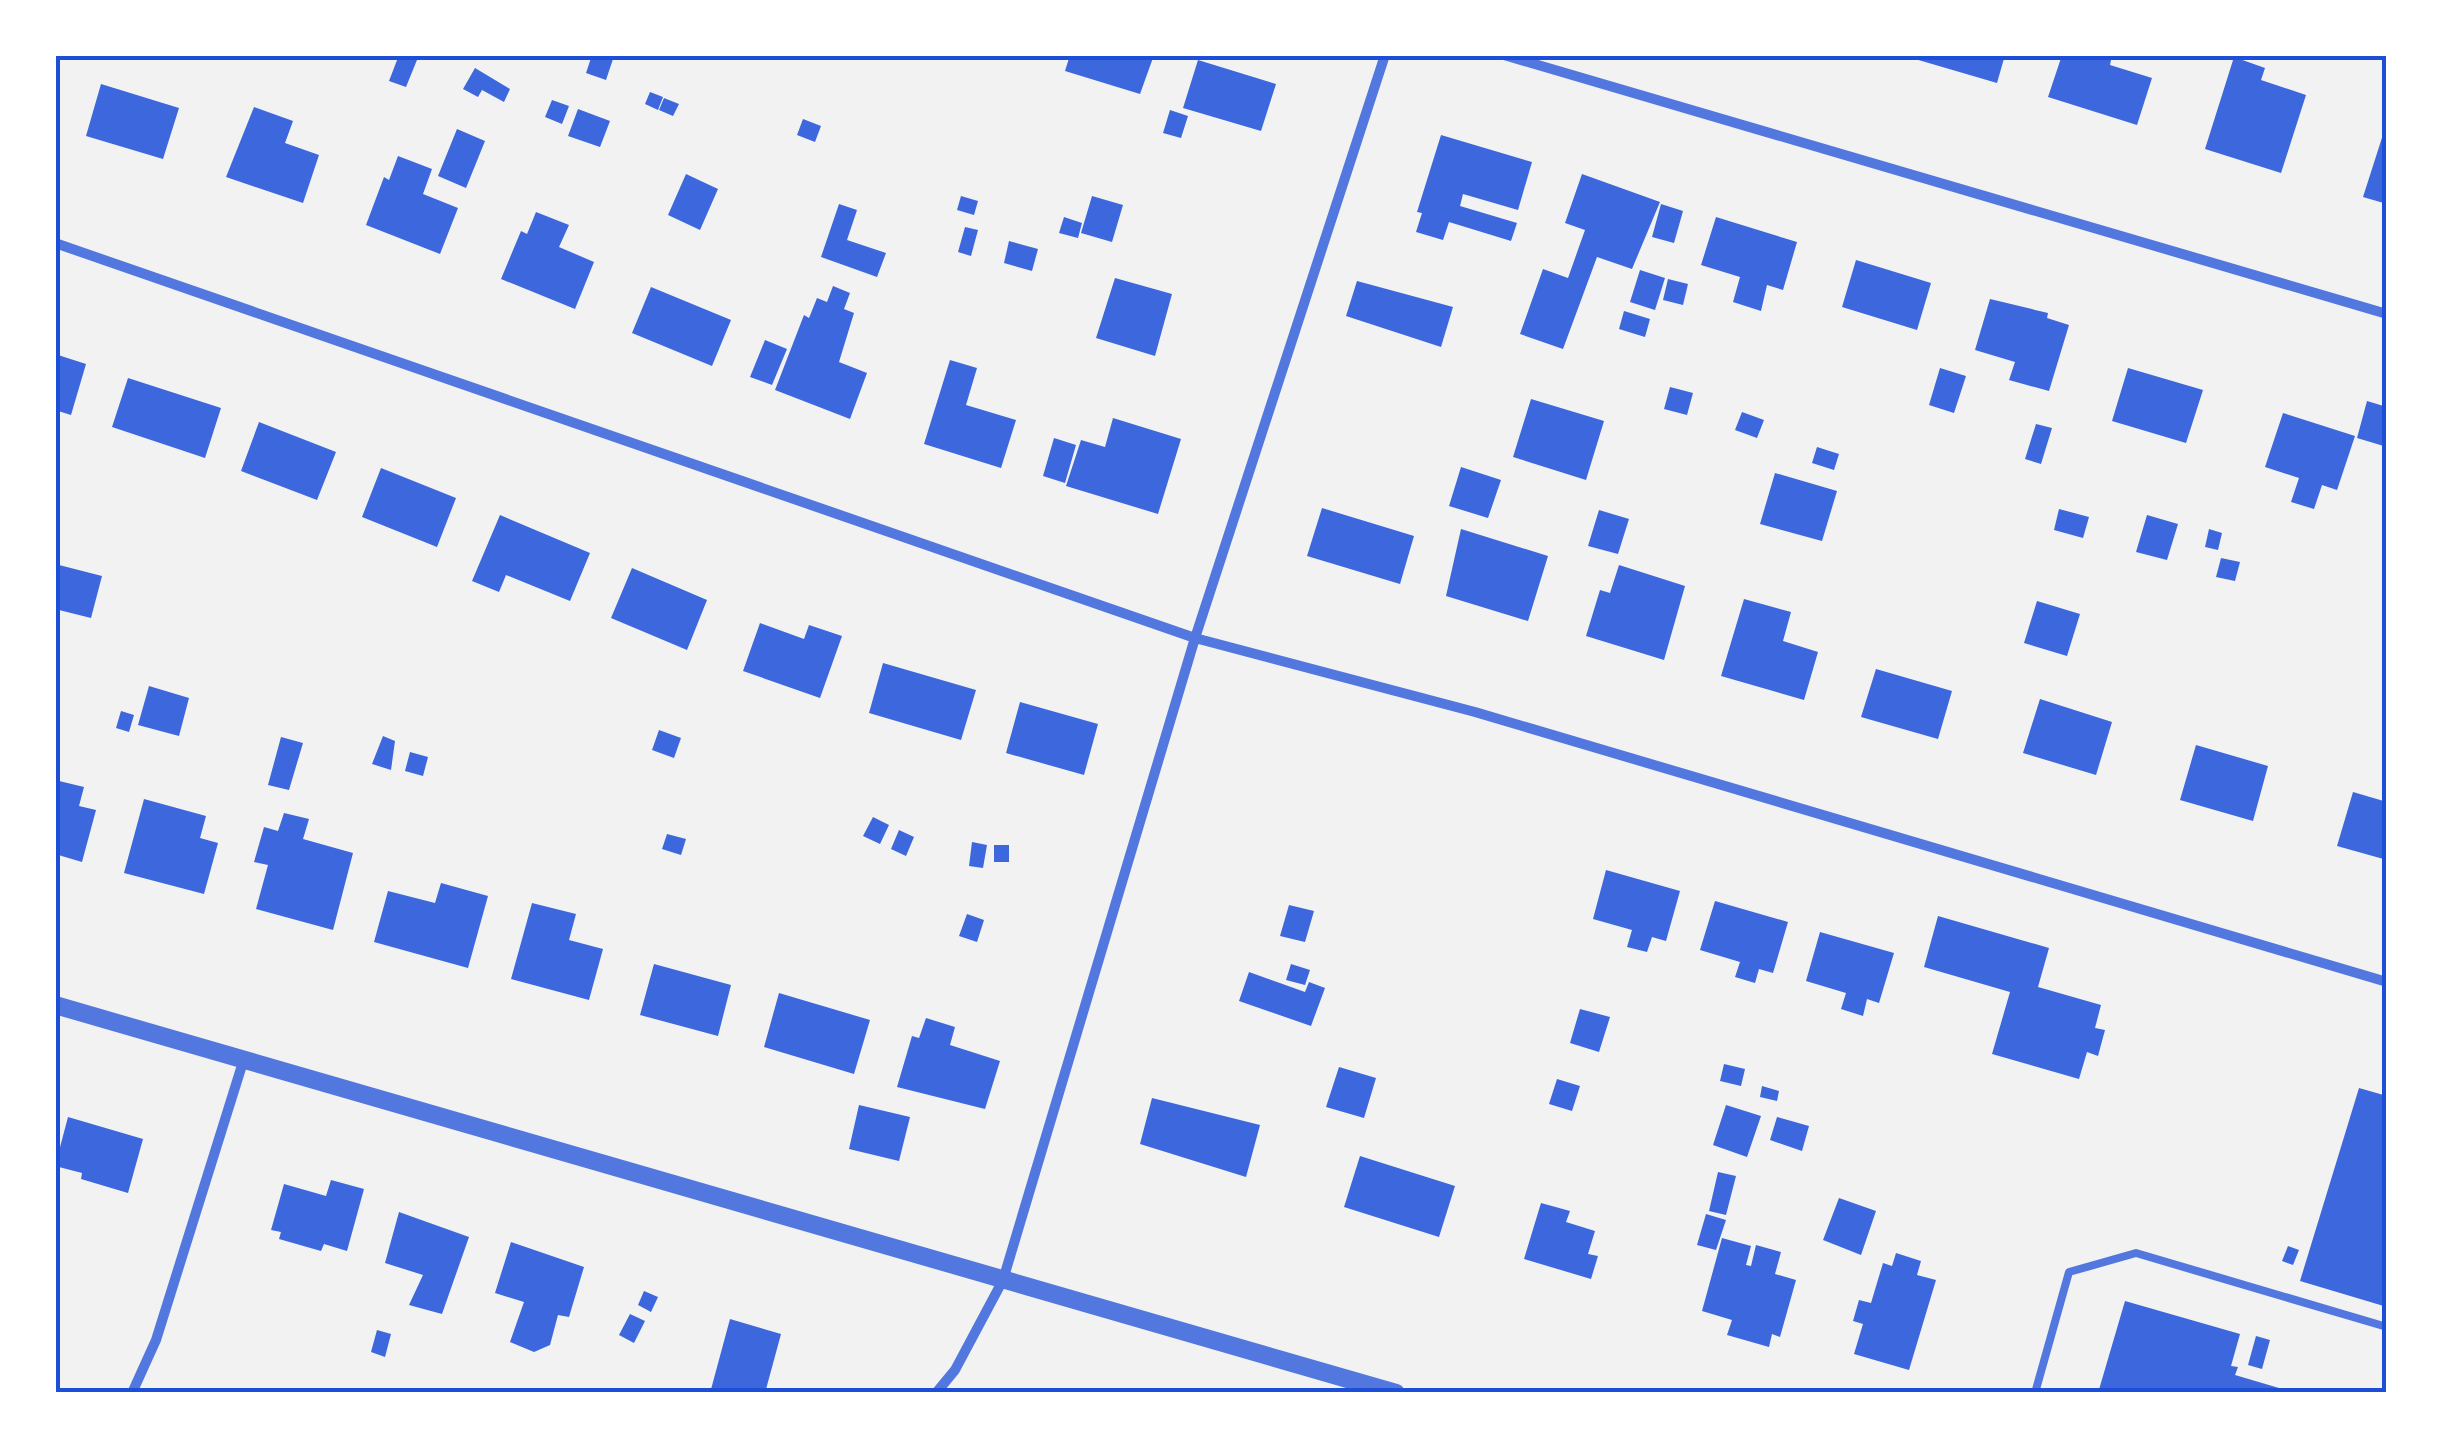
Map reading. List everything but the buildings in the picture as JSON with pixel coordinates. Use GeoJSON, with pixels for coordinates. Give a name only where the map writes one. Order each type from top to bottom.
{"type":"FeatureCollection","features":[{"type":"Feature","properties":{"kind":"street"},"geometry":{"type":"LineString","coordinates":[[936,1393],[955,1370],[1003,1280],[1195,638],[1385,55]]}},
{"type":"Feature","properties":{"kind":"street"},"geometry":{"type":"LineString","coordinates":[[1504,55],[2387,314]]}},
{"type":"Feature","properties":{"kind":"street"},"geometry":{"type":"LineString","coordinates":[[55,243],[1195,638],[1475,712],[2387,982]]}},
{"type":"Feature","properties":{"kind":"street"},"geometry":{"type":"LineString","coordinates":[[55,1006],[1396,1393]]}},
{"type":"Feature","properties":{"kind":"street"},"geometry":{"type":"LineString","coordinates":[[132,1393],[156,1340],[242,1062]]}},
{"type":"Feature","properties":{"kind":"lane"},"geometry":{"type":"LineString","coordinates":[[2035,1393],[2069,1272],[2136,1254],[2387,1326]]}}]}
